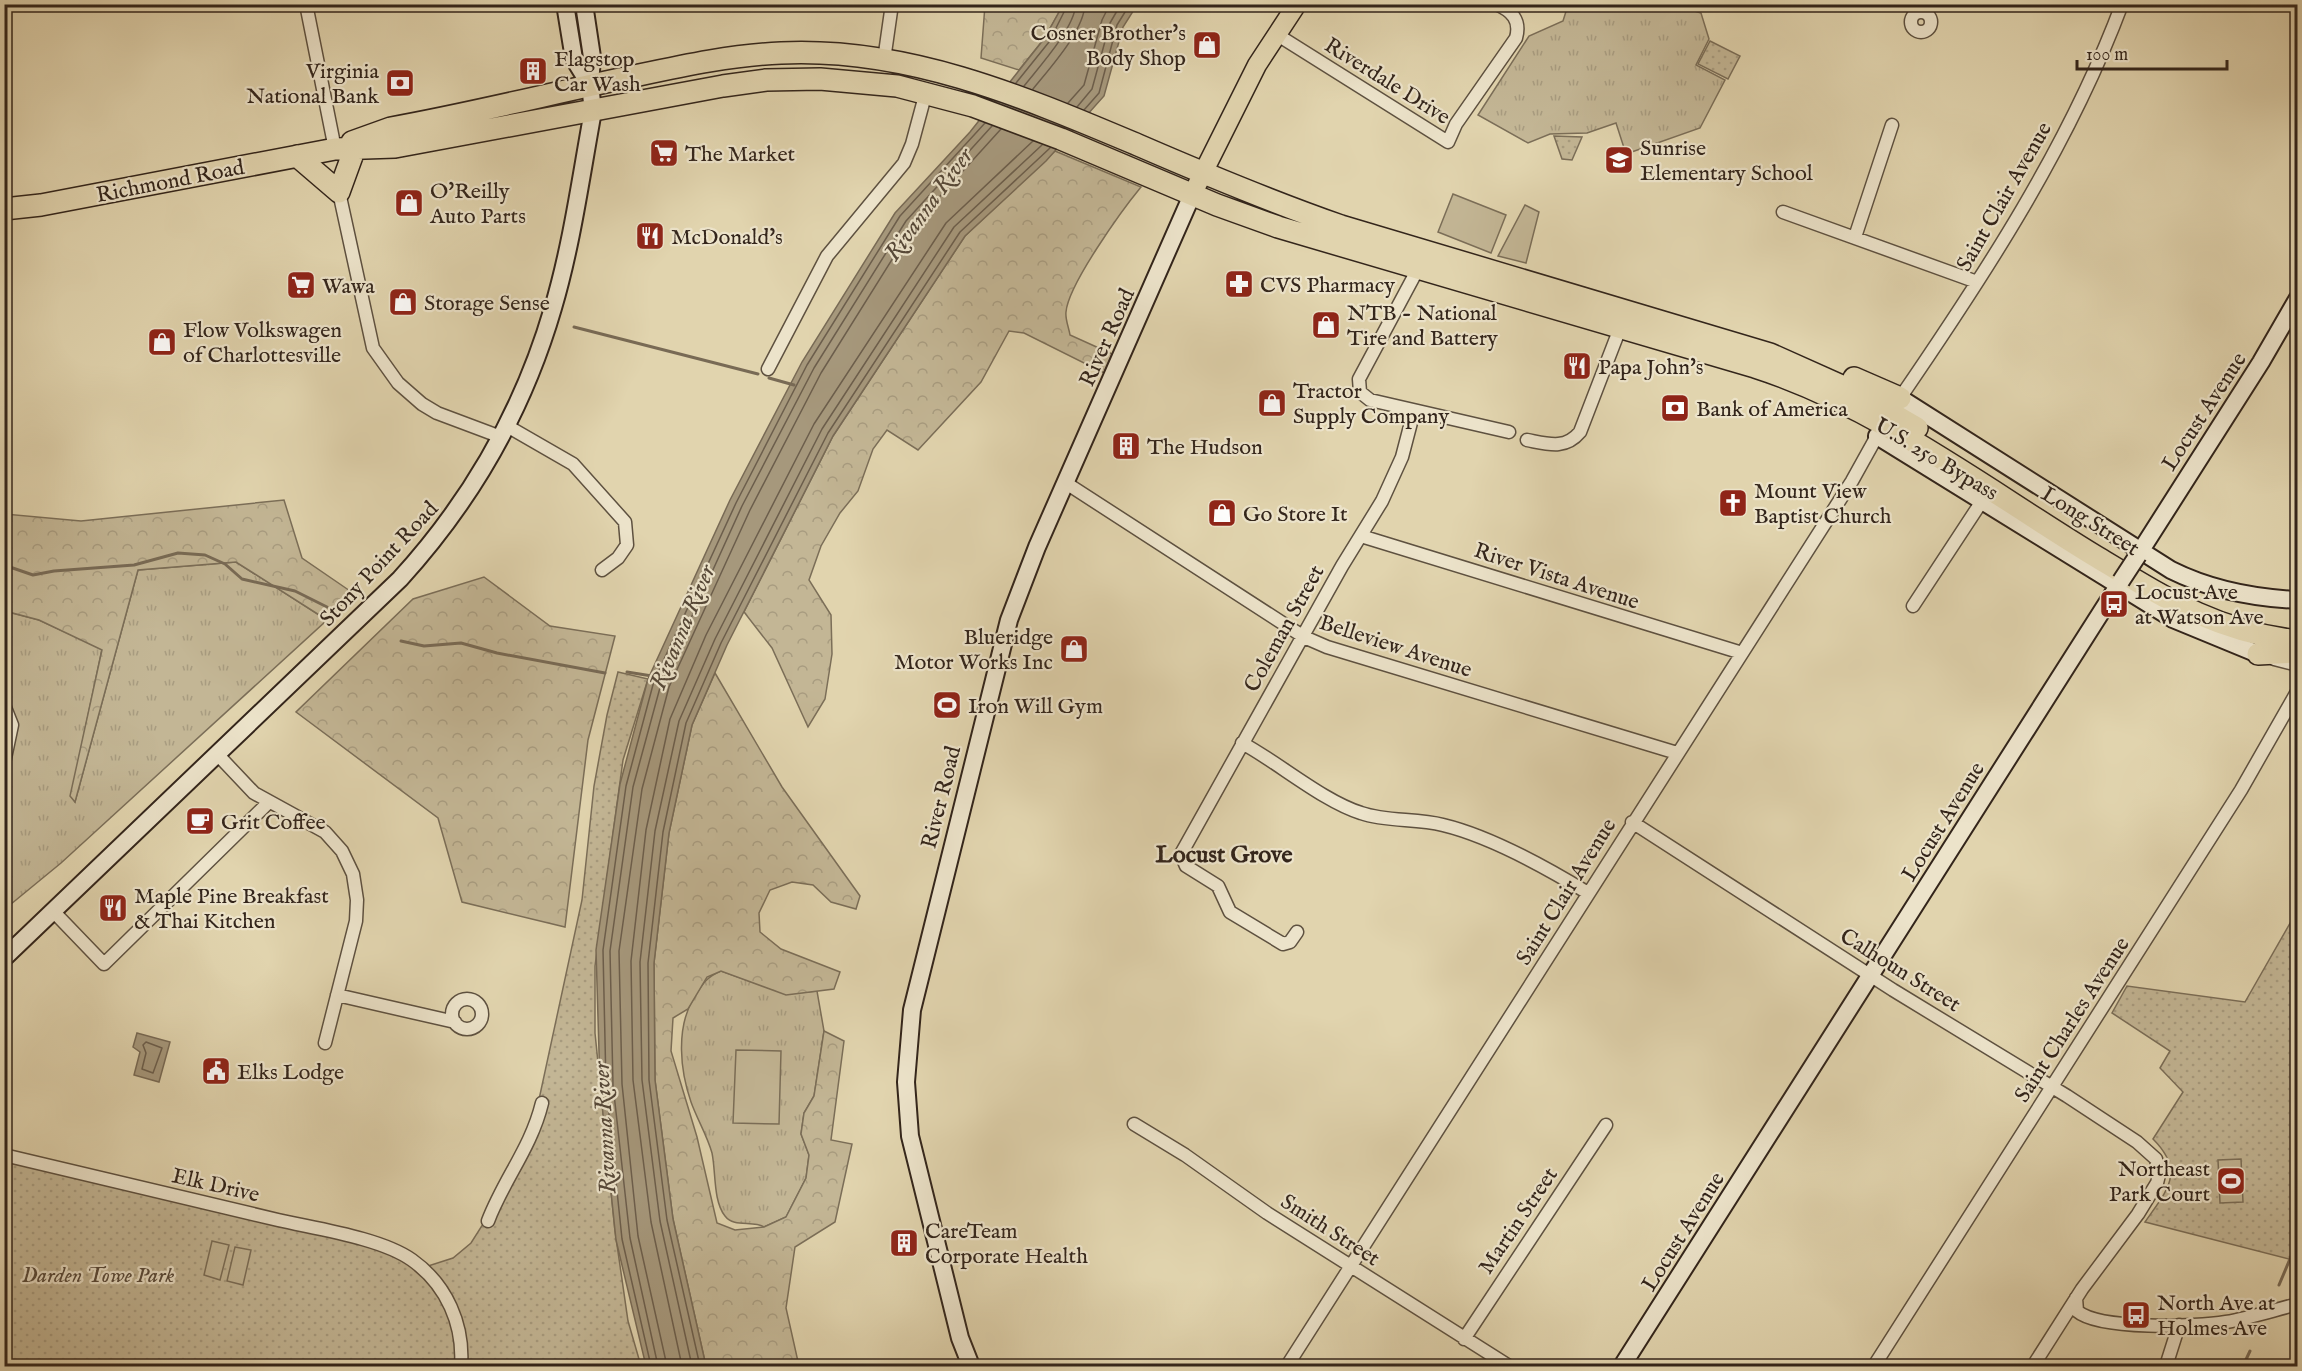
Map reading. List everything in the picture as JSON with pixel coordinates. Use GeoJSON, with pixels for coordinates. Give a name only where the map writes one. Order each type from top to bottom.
{"type":"FeatureCollection","features":[{"type":"Feature","properties":{"kind":"highway","name":"Richmond Road"},"geometry":{"type":"LineString","coordinates":[[345,149],[392,128],[590,85],[752,55],[818,53],[884,60],[933,69],[987,85],[1040,104],[1279,204],[1423,260]]}},
{"type":"Feature","properties":{"kind":"highway","name":"Richmond Road"},"geometry":{"type":"LineString","coordinates":[[4,209],[50,203],[297,156],[345,149],[395,147],[723,86],[783,79],[867,82],[926,92],[973,106],[1192,195]]}},
{"type":"Feature","properties":{"kind":"highway"},"geometry":{"type":"LineString","coordinates":[[339,192],[345,149]]}},
{"type":"Feature","properties":{"kind":"highway"},"geometry":{"type":"LineString","coordinates":[[297,156],[339,192]]}},
{"type":"Feature","properties":{"kind":"highway"},"geometry":{"type":"LineString","coordinates":[[1192,195],[1278,226],[1423,260],[1763,361],[1878,404],[2193,599],[2243,618],[2298,627]]}},
{"type":"Feature","properties":{"kind":"highway"},"geometry":{"type":"LineString","coordinates":[[1763,361],[1825,367],[1900,398]]}},
{"type":"Feature","properties":{"kind":"highway"},"geometry":{"type":"LineString","coordinates":[[1763,361],[1775,382],[1807,395],[1877,436]]}},
{"type":"Feature","properties":{"kind":"highway","name":"U.S. 250 Bypass"},"geometry":{"type":"LineString","coordinates":[[1763,361],[1806,386],[1864,413],[2189,611],[2248,633],[2298,641]]}},
{"type":"Feature","properties":{"kind":"highway"},"geometry":{"type":"LineString","coordinates":[[2258,654],[2298,652]]}},
{"type":"Feature","properties":{"kind":"main road"},"geometry":{"type":"LineString","coordinates":[[1192,195],[1247,84],[1275,34],[1297,4]]}},
{"type":"Feature","properties":{"kind":"street"},"geometry":{"type":"LineString","coordinates":[[306,4],[345,149]]}},
{"type":"Feature","properties":{"kind":"street"},"geometry":{"type":"LineString","coordinates":[[565,4],[574,59],[590,85]]}},
{"type":"Feature","properties":{"kind":"street","name":"Stony Point Road"},"geometry":{"type":"LineString","coordinates":[[4,958],[420,557],[466,499],[504,432],[542,343],[553,307],[593,111],[590,85],[592,57],[584,4]]}},
{"type":"Feature","properties":{"kind":"street"},"geometry":{"type":"LineString","coordinates":[[884,60],[892,4]]}},
{"type":"Feature","properties":{"kind":"street","name":"Riverdale Drive"},"geometry":{"type":"LineString","coordinates":[[1275,34],[1448,142],[1456,124],[1516,38],[1518,24],[1514,16],[1496,4]]}},
{"type":"Feature","properties":{"kind":"street","name":"Saint Clair Avenue"},"geometry":{"type":"LineString","coordinates":[[1900,398],[2017,219],[2082,100],[2122,4]]}},
{"type":"Feature","properties":{"kind":"street"},"geometry":{"type":"LineString","coordinates":[[768,369],[827,256],[904,163],[912,144],[926,92]]}},
{"type":"Feature","properties":{"kind":"street"},"geometry":{"type":"LineString","coordinates":[[1855,237],[1892,125]]}},
{"type":"Feature","properties":{"kind":"street"},"geometry":{"type":"LineString","coordinates":[[339,192],[373,348],[398,383],[422,404],[437,413],[504,432],[573,464],[625,522],[627,545],[618,558],[602,570]]}},
{"type":"Feature","properties":{"kind":"street","name":"River Road"},"geometry":{"type":"LineString","coordinates":[[971,1366],[960,1338],[910,1136],[906,1106],[907,1052],[916,994],[1000,652],[1023,582],[1192,195]]}},
{"type":"Feature","properties":{"kind":"street"},"geometry":{"type":"LineString","coordinates":[[1783,212],[1977,282]]}},
{"type":"Feature","properties":{"kind":"street"},"geometry":{"type":"LineString","coordinates":[[1423,260],[1359,379],[1364,397],[1414,411],[1509,432]]}},
{"type":"Feature","properties":{"kind":"street","name":"Locust Avenue"},"geometry":{"type":"LineString","coordinates":[[1622,1366],[2259,365],[2298,298]]}},
{"type":"Feature","properties":{"kind":"street"},"geometry":{"type":"LineString","coordinates":[[1527,440],[1560,445],[1575,439],[1580,432],[1623,319]]}},
{"type":"Feature","properties":{"kind":"street","name":"Long Street"},"geometry":{"type":"LineString","coordinates":[[1900,398],[2139,553],[2171,570],[2208,586],[2246,595],[2298,600]]}},
{"type":"Feature","properties":{"kind":"street","name":"Coleman Street"},"geometry":{"type":"LineString","coordinates":[[1297,932],[1290,942],[1283,944],[1230,912],[1218,886],[1186,866],[1180,854],[1393,480],[1414,411]]}},
{"type":"Feature","properties":{"kind":"street"},"geometry":{"type":"LineString","coordinates":[[1877,436],[2119,583],[2173,619],[2258,654],[2298,665]]}},
{"type":"Feature","properties":{"kind":"street","name":"Saint Clair Avenue"},"geometry":{"type":"LineString","coordinates":[[1287,1366],[1352,1268],[1632,822],[1852,481],[1877,436]]}},
{"type":"Feature","properties":{"kind":"street","name":"Belleview Avenue"},"geometry":{"type":"LineString","coordinates":[[1066,483],[1304,637],[1327,647],[1677,753]]}},
{"type":"Feature","properties":{"kind":"street"},"geometry":{"type":"LineString","coordinates":[[1913,606],[1982,501]]}},
{"type":"Feature","properties":{"kind":"street","name":"River Vista Avenue"},"geometry":{"type":"LineString","coordinates":[[1361,536],[1742,653]]}},
{"type":"Feature","properties":{"kind":"street","name":"Saint Charles Avenue"},"geometry":{"type":"LineString","coordinates":[[1874,1366],[1982,1200],[2241,790],[2298,690]]}},
{"type":"Feature","properties":{"kind":"street"},"geometry":{"type":"LineString","coordinates":[[4,705],[12,725],[4,763]]}},
{"type":"Feature","properties":{"kind":"street"},"geometry":{"type":"LineString","coordinates":[[1242,743],[1345,807],[1376,817],[1420,821],[1460,829],[1531,862],[1588,893]]}},
{"type":"Feature","properties":{"kind":"street"},"geometry":{"type":"LineString","coordinates":[[217,754],[244,785],[268,803],[304,819],[325,832],[342,851],[353,874],[357,900],[356,921],[325,1043]]}},
{"type":"Feature","properties":{"kind":"street"},"geometry":{"type":"LineString","coordinates":[[53,911],[104,964],[268,803]]}},
{"type":"Feature","properties":{"kind":"street","name":"Calhoun Street"},"geometry":{"type":"LineString","coordinates":[[1632,822],[1871,975],[2052,1087],[2147,1150],[2156,1159],[2159,1166],[2157,1183],[2129,1227],[2076,1298]]}},
{"type":"Feature","properties":{"kind":"street"},"geometry":{"type":"LineString","coordinates":[[337,995],[455,1022]]}},
{"type":"Feature","properties":{"kind":"street"},"geometry":{"type":"LineString","coordinates":[[488,1221],[498,1198],[526,1150],[542,1103]]}},
{"type":"Feature","properties":{"kind":"street","name":"Smith Street"},"geometry":{"type":"LineString","coordinates":[[1134,1125],[1185,1155],[1267,1213],[1352,1268],[1509,1366]]}},
{"type":"Feature","properties":{"kind":"street","name":"Martin Street"},"geometry":{"type":"LineString","coordinates":[[1464,1339],[1606,1125]]}},
{"type":"Feature","properties":{"kind":"street","name":"Elk Drive"},"geometry":{"type":"LineString","coordinates":[[4,1155],[389,1248],[414,1262],[430,1276],[450,1303],[459,1328],[461,1366]]}},
{"type":"Feature","properties":{"kind":"street"},"geometry":{"type":"LineString","coordinates":[[2076,1298],[2077,1311],[2085,1318],[2099,1322],[2179,1325],[2224,1322],[2298,1304]]}},
{"type":"Feature","properties":{"kind":"street"},"geometry":{"type":"LineString","coordinates":[[2033,1366],[2076,1298]]}},
{"type":"Feature","properties":{"kind":"street"},"geometry":{"type":"LineString","coordinates":[[2166,1366],[2179,1325]]}},
{"type":"Feature","properties":{"kind":"green space"},"geometry":{"type":"Polygon","coordinates":[[[985,5],[1063,5],[1044,39],[1019,70],[981,58],[985,5]]]}},
{"type":"Feature","properties":{"kind":"green space"},"geometry":{"type":"Polygon","coordinates":[[[1568,5],[1675,5],[1701,13],[1709,39],[1696,65],[1725,80],[1700,128],[1626,154],[1616,123],[1587,133],[1550,134],[1528,143],[1478,115],[1529,36],[1563,21],[1568,5]]]}},
{"type":"Feature","properties":{"kind":"green space"},"geometry":{"type":"Polygon","coordinates":[[[1710,41],[1740,56],[1728,79],[1698,64],[1710,41]]]}},
{"type":"Feature","properties":{"kind":"green space"},"geometry":{"type":"Polygon","coordinates":[[[1554,136],[1582,137],[1572,160],[1562,159],[1554,136]]]}},
{"type":"Feature","properties":{"kind":"green space"},"geometry":{"type":"Polygon","coordinates":[[[1055,151],[1141,187],[1109,230],[1086,267],[1076,284],[1066,312],[1070,335],[1112,354],[1104,373],[1024,333],[1009,331],[981,382],[918,450],[887,430],[873,449],[858,491],[840,513],[821,546],[809,580],[831,615],[832,654],[825,699],[808,727],[772,648],[744,612],[833,436],[965,236],[1055,151]]]}},
{"type":"Feature","properties":{"kind":"green space"},"geometry":{"type":"Polygon","coordinates":[[[1453,194],[1506,215],[1491,253],[1438,232],[1453,194]]]}},
{"type":"Feature","properties":{"kind":"green space"},"geometry":{"type":"Polygon","coordinates":[[[1525,205],[1539,212],[1526,263],[1498,256],[1525,205]]]}},
{"type":"Feature","properties":{"kind":"green space"},"geometry":{"type":"Polygon","coordinates":[[[284,500],[302,558],[353,593],[327,620],[236,562],[138,570],[75,802],[70,796],[102,650],[39,620],[5,611],[5,514],[81,521],[284,500]]]}},
{"type":"Feature","properties":{"kind":"green space"},"geometry":{"type":"Polygon","coordinates":[[[236,562],[327,620],[61,863],[5,909],[4,611],[39,620],[102,649],[71,796],[75,802],[138,570],[236,562]]]}},
{"type":"Feature","properties":{"kind":"green space"},"geometry":{"type":"Polygon","coordinates":[[[484,577],[550,626],[615,636],[588,740],[565,927],[462,902],[438,818],[296,712],[413,599],[484,577]]]}},
{"type":"Feature","properties":{"kind":"green space","name":"Darden Towe Park"},"geometry":{"type":"Polygon","coordinates":[[[618,672],[648,679],[623,760],[595,966],[595,1033],[615,1231],[628,1321],[641,1366],[5,1366],[4,1154],[382,1244],[422,1268],[453,1258],[471,1243],[485,1221],[535,1118],[582,900],[594,786],[607,715],[618,672]]]}},
{"type":"Feature","properties":{"kind":"green space"},"geometry":{"type":"Polygon","coordinates":[[[715,673],[782,787],[860,896],[856,909],[831,902],[813,885],[792,882],[770,890],[759,913],[760,932],[781,949],[840,972],[834,989],[786,995],[721,971],[707,977],[688,1009],[673,1018],[671,1051],[697,1137],[717,1223],[735,1230],[764,1227],[786,1217],[806,1178],[809,1155],[801,1134],[804,1113],[814,1096],[824,1031],[844,1041],[831,1140],[852,1144],[835,1222],[795,1247],[786,1308],[799,1366],[706,1366],[673,1219],[655,1080],[654,963],[669,833],[692,725],[715,673]]]}},
{"type":"Feature","properties":{"kind":"green space"},"geometry":{"type":"Polygon","coordinates":[[[2297,911],[2297,1261],[2145,1222],[2166,1190],[2171,1171],[2169,1161],[2153,1139],[2183,1092],[2160,1068],[2170,1051],[2112,1013],[2127,986],[2245,1002],[2297,911]]]}},
{"type":"Feature","properties":{"kind":"green space"},"geometry":{"type":"Polygon","coordinates":[[[721,971],[786,994],[817,991],[824,1031],[814,1096],[804,1113],[801,1134],[809,1155],[806,1178],[786,1217],[764,1227],[733,1222],[721,1210],[712,1153],[691,1102],[684,1077],[682,1036],[688,1011],[705,982],[721,971]]]}},
{"type":"Feature","properties":{"kind":"green space"},"geometry":{"type":"Polygon","coordinates":[[[736,1050],[781,1051],[779,1124],[733,1123],[736,1050]]]}},
{"type":"Feature","properties":{"kind":"green space","name":"Northeast Park Court"},"geometry":{"type":"Polygon","coordinates":[[[2241,1159],[2243,1202],[2220,1203],[2218,1160],[2241,1159]]]}},
{"type":"Feature","properties":{"kind":"green space"},"geometry":{"type":"Polygon","coordinates":[[[212,1241],[229,1245],[220,1280],[204,1275],[212,1241]]]}},
{"type":"Feature","properties":{"kind":"green space"},"geometry":{"type":"Polygon","coordinates":[[[235,1247],[251,1250],[243,1285],[227,1281],[235,1247]]]}},
{"type":"Feature","properties":{"kind":"water","name":"Rivanna River"},"geometry":{"type":"Polygon","coordinates":[[[1063,5],[1137,5],[1123,27],[1104,96],[1046,161],[965,236],[833,436],[727,645],[692,725],[669,833],[654,963],[655,1080],[673,1219],[706,1366],[646,1366],[616,1240],[600,1085],[596,950],[620,784],[648,679],[730,500],[802,362],[895,213],[970,132],[1044,39],[1063,5]]]}},
{"type":"Feature","properties":{"kind":"water"},"geometry":{"type":"Polygon","coordinates":[[[137,1033],[170,1042],[159,1082],[134,1075],[140,1052],[133,1047],[137,1033]]]}},
{"type":"Feature","properties":{"kind":"waterway"},"geometry":{"type":"LineString","coordinates":[[574,327],[758,374]]}},
{"type":"Feature","properties":{"kind":"waterway"},"geometry":{"type":"LineString","coordinates":[[769,378],[794,385]]}},
{"type":"Feature","properties":{"kind":"waterway"},"geometry":{"type":"LineString","coordinates":[[4,565],[33,575],[54,571],[134,565],[178,553],[205,555],[225,564],[242,579],[295,591],[327,607]]}},
{"type":"Feature","properties":{"kind":"waterway"},"geometry":{"type":"LineString","coordinates":[[401,641],[424,646],[461,643],[497,653],[605,673]]}},
{"type":"Feature","properties":{"kind":"waterway","name":"Rivanna River"},"geometry":{"type":"LineString","coordinates":[[627,672],[652,676]]}},
{"type":"Feature","properties":{"kind":"waterway"},"geometry":{"type":"LineString","coordinates":[[2298,1128],[2294,1153],[2298,1167]]}},
{"type":"Feature","properties":{"kind":"waterway"},"geometry":{"type":"LineString","coordinates":[[2279,1285],[2298,1240]]}},
{"type":"Feature","properties":{"kind":"waterway"},"geometry":{"type":"LineString","coordinates":[[2243,1366],[2250,1351]]}},
{"type":"Feature","properties":{"kind":"place","name":"Cosner Brother's Body Shop"},"geometry":{"type":"Point","coordinates":[1207,45]}},
{"type":"Feature","properties":{"kind":"place","name":"Flagstop Car Wash"},"geometry":{"type":"Point","coordinates":[533,71]}},
{"type":"Feature","properties":{"kind":"place","name":"Virginia National Bank"},"geometry":{"type":"Point","coordinates":[400,83]}},
{"type":"Feature","properties":{"kind":"place","name":"The Market"},"geometry":{"type":"Point","coordinates":[664,153]}},
{"type":"Feature","properties":{"kind":"place","name":"Sunrise Elementary School"},"geometry":{"type":"Point","coordinates":[1619,160]}},
{"type":"Feature","properties":{"kind":"place","name":"O'Reilly Auto Parts"},"geometry":{"type":"Point","coordinates":[409,203]}},
{"type":"Feature","properties":{"kind":"place","name":"McDonald's"},"geometry":{"type":"Point","coordinates":[650,236]}},
{"type":"Feature","properties":{"kind":"place","name":"CVS Pharmacy"},"geometry":{"type":"Point","coordinates":[1239,284]}},
{"type":"Feature","properties":{"kind":"place","name":"Wawa"},"geometry":{"type":"Point","coordinates":[301,285]}},
{"type":"Feature","properties":{"kind":"place","name":"Storage Sense"},"geometry":{"type":"Point","coordinates":[403,302]}},
{"type":"Feature","properties":{"kind":"place","name":"NTB - National Tire and Battery"},"geometry":{"type":"Point","coordinates":[1326,325]}},
{"type":"Feature","properties":{"kind":"place","name":"Flow Volkswagen of Charlottesville"},"geometry":{"type":"Point","coordinates":[162,342]}},
{"type":"Feature","properties":{"kind":"place","name":"Papa John's"},"geometry":{"type":"Point","coordinates":[1577,366]}},
{"type":"Feature","properties":{"kind":"place","name":"Tractor Supply Company"},"geometry":{"type":"Point","coordinates":[1272,403]}},
{"type":"Feature","properties":{"kind":"place","name":"Bank of America"},"geometry":{"type":"Point","coordinates":[1675,408]}},
{"type":"Feature","properties":{"kind":"place","name":"The Hudson"},"geometry":{"type":"Point","coordinates":[1126,446]}},
{"type":"Feature","properties":{"kind":"place","name":"Mount View Baptist Church"},"geometry":{"type":"Point","coordinates":[1733,503]}},
{"type":"Feature","properties":{"kind":"place","name":"Go Store It"},"geometry":{"type":"Point","coordinates":[1222,513]}},
{"type":"Feature","properties":{"kind":"place","name":"Locust Ave at Watson Ave"},"geometry":{"type":"Point","coordinates":[2114,604]}},
{"type":"Feature","properties":{"kind":"place","name":"Blueridge Motor Works Inc"},"geometry":{"type":"Point","coordinates":[1074,649]}},
{"type":"Feature","properties":{"kind":"place","name":"Iron Will Gym"},"geometry":{"type":"Point","coordinates":[947,705]}},
{"type":"Feature","properties":{"kind":"place","name":"Grit Coffee"},"geometry":{"type":"Point","coordinates":[200,821]}},
{"type":"Feature","properties":{"kind":"place","name":"Maple Pine Breakfast & Thai Kitchen"},"geometry":{"type":"Point","coordinates":[113,908]}},
{"type":"Feature","properties":{"kind":"place","name":"Elks Lodge"},"geometry":{"type":"Point","coordinates":[216,1071]}},
{"type":"Feature","properties":{"kind":"place","name":"Northeast Park Court"},"geometry":{"type":"Point","coordinates":[2231,1181]}},
{"type":"Feature","properties":{"kind":"place","name":"CareTeam Corporate Health"},"geometry":{"type":"Point","coordinates":[904,1243]}},
{"type":"Feature","properties":{"kind":"place","name":"North Ave at Holmes Ave"},"geometry":{"type":"Point","coordinates":[2136,1315]}},
{"type":"Feature","properties":{"kind":"district","name":"Locust Grove"},"geometry":{"type":"Point","coordinates":[1224,854]}}]}
